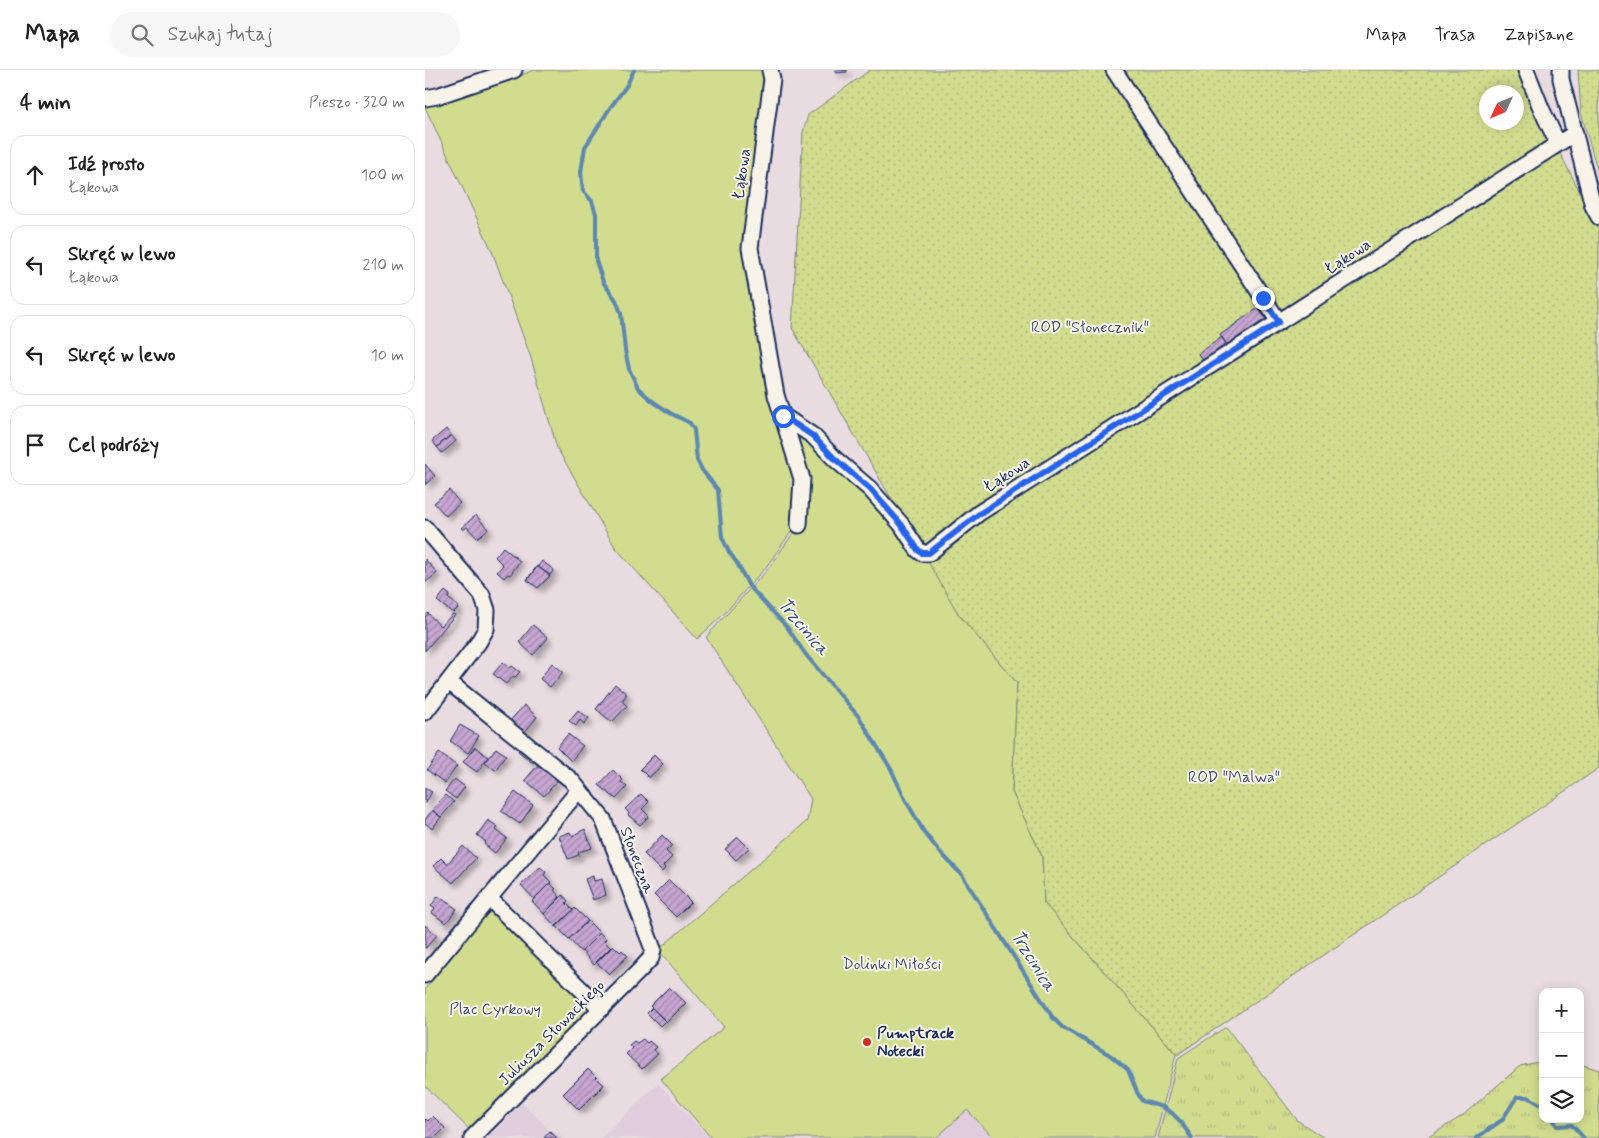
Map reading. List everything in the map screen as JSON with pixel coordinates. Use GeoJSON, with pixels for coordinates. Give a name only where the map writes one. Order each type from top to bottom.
{"type":"FeatureCollection","features":[{"type":"Feature","properties":{"kind":"street"},"geometry":{"type":"LineString","coordinates":[[425,98],[437,96],[515,70]]}},
{"type":"Feature","properties":{"kind":"street","name":"Łąkowa"},"geometry":{"type":"LineString","coordinates":[[770,70],[773,79],[750,248],[776,395],[783,416],[813,436],[835,459],[870,489],[901,524],[922,553],[929,553],[979,514],[1575,133]]}},
{"type":"Feature","properties":{"kind":"street"},"geometry":{"type":"LineString","coordinates":[[1114,70],[1279,322]]}},
{"type":"Feature","properties":{"kind":"street"},"geometry":{"type":"LineString","coordinates":[[1525,70],[1558,144]]}},
{"type":"Feature","properties":{"kind":"street"},"geometry":{"type":"LineString","coordinates":[[1561,70],[1561,79],[1593,206],[1599,217]]}},
{"type":"Feature","properties":{"kind":"street"},"geometry":{"type":"LineString","coordinates":[[783,416],[802,479],[799,525]]}},
{"type":"Feature","properties":{"kind":"street"},"geometry":{"type":"LineString","coordinates":[[425,528],[481,595],[487,610],[486,629],[478,643],[425,712]]}},
{"type":"Feature","properties":{"kind":"street","name":"Słoneczna"},"geometry":{"type":"LineString","coordinates":[[449,682],[571,780],[603,819],[653,949]]}},
{"type":"Feature","properties":{"kind":"street"},"geometry":{"type":"LineString","coordinates":[[425,975],[579,790]]}},
{"type":"Feature","properties":{"kind":"street"},"geometry":{"type":"LineString","coordinates":[[490,899],[601,1008]]}},
{"type":"Feature","properties":{"kind":"street","name":"Juliusza Słowackiego"},"geometry":{"type":"LineString","coordinates":[[472,1138],[651,958],[653,949]]}},
{"type":"Feature","properties":{"kind":"shaded area"},"geometry":{"type":"Polygon","coordinates":[[[658,1083],[709,1138],[601,1138],[658,1083]]]}},
{"type":"Feature","properties":{"kind":"shaded area"},"geometry":{"type":"Polygon","coordinates":[[[522,1103],[558,1138],[487,1138],[522,1103]]]}},
{"type":"Feature","properties":{"kind":"shaded area"},"geometry":{"type":"Polygon","coordinates":[[[967,1110],[994,1138],[937,1138],[967,1110]]]}},
{"type":"Feature","properties":{"kind":"green space"},"geometry":{"type":"Polygon","coordinates":[[[533,70],[764,70],[769,86],[747,256],[797,482],[796,525],[766,567],[723,615],[697,639],[615,547],[557,448],[531,358],[492,251],[425,107],[507,82],[533,70]]]}},
{"type":"Feature","properties":{"kind":"green space"},"geometry":{"type":"Polygon","coordinates":[[[870,70],[1518,70],[1599,230],[1599,768],[1177,1055],[1044,903],[1042,856],[1012,792],[1017,683],[959,615],[792,328],[803,132],[808,115],[870,70]]]}},
{"type":"Feature","properties":{"kind":"green space"},"geometry":{"type":"Polygon","coordinates":[[[1578,70],[1599,70],[1599,176],[1581,113],[1578,70]]]}},
{"type":"Feature","properties":{"kind":"green space","name":"Dolinki Miłości"},"geometry":{"type":"Polygon","coordinates":[[[783,416],[813,436],[926,554],[959,615],[1017,683],[1012,792],[1042,856],[1044,903],[1176,1054],[1155,1138],[994,1138],[967,1110],[936,1138],[711,1138],[661,1079],[724,1027],[658,950],[807,821],[811,799],[706,637],[768,569],[799,525],[802,479],[783,416]]]}},
{"type":"Feature","properties":{"kind":"green space","name":"Plac Cyrkowy"},"geometry":{"type":"Polygon","coordinates":[[[491,908],[592,1009],[470,1130],[425,1086],[425,989],[491,908]]]}},
{"type":"Feature","properties":{"kind":"green space"},"geometry":{"type":"Polygon","coordinates":[[[1226,1027],[1298,1121],[1324,1138],[1158,1138],[1178,1058],[1226,1027]]]}},
{"type":"Feature","properties":{"kind":"green space"},"geometry":{"type":"Polygon","coordinates":[[[1539,1062],[1539,1123],[1584,1123],[1584,1065],[1599,1070],[1599,1138],[1427,1138],[1462,1116],[1520,1066],[1539,1062]]]}},
{"type":"Feature","properties":{"kind":"building"},"geometry":{"type":"Polygon","coordinates":[[[835,70],[847,70],[847,72],[836,73],[835,70]]]}},
{"type":"Feature","properties":{"kind":"building"},"geometry":{"type":"Polygon","coordinates":[[[1258,308],[1266,319],[1227,345],[1220,335],[1258,308]]]}},
{"type":"Feature","properties":{"kind":"building"},"geometry":{"type":"Polygon","coordinates":[[[1222,337],[1227,345],[1204,361],[1198,354],[1222,337]]]}},
{"type":"Feature","properties":{"kind":"building"},"geometry":{"type":"Polygon","coordinates":[[[446,429],[451,435],[437,447],[432,441],[446,429]]]}},
{"type":"Feature","properties":{"kind":"building"},"geometry":{"type":"Polygon","coordinates":[[[451,435],[456,441],[442,453],[437,447],[451,435]]]}},
{"type":"Feature","properties":{"kind":"building"},"geometry":{"type":"Polygon","coordinates":[[[425,464],[435,476],[425,485],[425,464]]]}},
{"type":"Feature","properties":{"kind":"building"},"geometry":{"type":"Polygon","coordinates":[[[449,490],[460,503],[446,516],[434,503],[449,490]]]}},
{"type":"Feature","properties":{"kind":"building"},"geometry":{"type":"Polygon","coordinates":[[[476,515],[488,529],[477,538],[467,527],[463,530],[461,528],[476,515]]]}},
{"type":"Feature","properties":{"kind":"building"},"geometry":{"type":"Polygon","coordinates":[[[503,547],[520,561],[510,575],[508,574],[504,578],[497,572],[503,565],[495,557],[503,547]]]}},
{"type":"Feature","properties":{"kind":"building"},"geometry":{"type":"Polygon","coordinates":[[[425,559],[437,573],[425,583],[425,559]]]}},
{"type":"Feature","properties":{"kind":"building"},"geometry":{"type":"Polygon","coordinates":[[[542,561],[554,570],[550,575],[538,566],[542,561]]]}},
{"type":"Feature","properties":{"kind":"building"},"geometry":{"type":"Polygon","coordinates":[[[537,566],[550,576],[538,588],[527,580],[537,566]]]}},
{"type":"Feature","properties":{"kind":"building"},"geometry":{"type":"Polygon","coordinates":[[[445,591],[450,595],[448,598],[459,607],[453,613],[437,601],[445,591]]]}},
{"type":"Feature","properties":{"kind":"building"},"geometry":{"type":"Polygon","coordinates":[[[428,613],[440,626],[453,614],[455,615],[425,651],[425,617],[428,613]]]}},
{"type":"Feature","properties":{"kind":"building"},"geometry":{"type":"Polygon","coordinates":[[[533,625],[548,638],[533,655],[519,642],[533,625]]]}},
{"type":"Feature","properties":{"kind":"building"},"geometry":{"type":"Polygon","coordinates":[[[503,662],[510,668],[512,666],[520,672],[515,677],[513,676],[506,684],[493,674],[503,662]]]}},
{"type":"Feature","properties":{"kind":"building"},"geometry":{"type":"Polygon","coordinates":[[[552,663],[563,672],[550,687],[540,679],[552,663]]]}},
{"type":"Feature","properties":{"kind":"building"},"geometry":{"type":"Polygon","coordinates":[[[615,684],[627,694],[622,701],[627,706],[612,722],[596,709],[615,684]]]}},
{"type":"Feature","properties":{"kind":"building"},"geometry":{"type":"Polygon","coordinates":[[[524,705],[537,717],[523,734],[509,722],[524,705]]]}},
{"type":"Feature","properties":{"kind":"building"},"geometry":{"type":"Polygon","coordinates":[[[578,710],[589,718],[584,724],[580,720],[576,726],[569,721],[578,710]]]}},
{"type":"Feature","properties":{"kind":"building"},"geometry":{"type":"Polygon","coordinates":[[[460,725],[479,736],[468,753],[450,741],[460,725]]]}},
{"type":"Feature","properties":{"kind":"building"},"geometry":{"type":"Polygon","coordinates":[[[568,734],[583,746],[571,761],[557,747],[568,734]]]}},
{"type":"Feature","properties":{"kind":"building"},"geometry":{"type":"Polygon","coordinates":[[[522,746],[537,758],[533,763],[518,751],[522,746]]]}},
{"type":"Feature","properties":{"kind":"building"},"geometry":{"type":"Polygon","coordinates":[[[475,747],[488,757],[477,772],[463,762],[475,747]]]}},
{"type":"Feature","properties":{"kind":"building"},"geometry":{"type":"Polygon","coordinates":[[[496,748],[506,755],[495,770],[485,762],[496,748]]]}},
{"type":"Feature","properties":{"kind":"building"},"geometry":{"type":"Polygon","coordinates":[[[439,753],[457,766],[445,783],[427,770],[439,753]]]}},
{"type":"Feature","properties":{"kind":"building"},"geometry":{"type":"Polygon","coordinates":[[[654,755],[663,764],[649,778],[640,769],[654,755]]]}},
{"type":"Feature","properties":{"kind":"building"},"geometry":{"type":"Polygon","coordinates":[[[538,765],[557,781],[544,796],[525,780],[538,765]]]}},
{"type":"Feature","properties":{"kind":"building"},"geometry":{"type":"Polygon","coordinates":[[[613,770],[627,787],[616,799],[599,785],[613,770]]]}},
{"type":"Feature","properties":{"kind":"building"},"geometry":{"type":"Polygon","coordinates":[[[455,779],[465,787],[456,799],[445,791],[455,779]]]}},
{"type":"Feature","properties":{"kind":"building"},"geometry":{"type":"Polygon","coordinates":[[[425,788],[432,792],[425,804],[425,788]]]}},
{"type":"Feature","properties":{"kind":"building"},"geometry":{"type":"Polygon","coordinates":[[[515,792],[533,805],[520,824],[501,811],[515,792]]]}},
{"type":"Feature","properties":{"kind":"building"},"geometry":{"type":"Polygon","coordinates":[[[641,794],[649,802],[642,809],[649,816],[640,825],[628,815],[629,813],[625,809],[641,794]]]}},
{"type":"Feature","properties":{"kind":"building"},"geometry":{"type":"Polygon","coordinates":[[[445,795],[454,802],[441,817],[432,810],[445,795]]]}},
{"type":"Feature","properties":{"kind":"building"},"geometry":{"type":"Polygon","coordinates":[[[432,810],[441,817],[432,829],[425,823],[425,820],[432,810]]]}},
{"type":"Feature","properties":{"kind":"building"},"geometry":{"type":"Polygon","coordinates":[[[488,820],[498,827],[496,830],[507,838],[495,853],[477,835],[488,820]]]}},
{"type":"Feature","properties":{"kind":"building"},"geometry":{"type":"Polygon","coordinates":[[[585,829],[592,848],[578,852],[579,855],[568,859],[559,836],[570,832],[572,836],[585,829]]]}},
{"type":"Feature","properties":{"kind":"building"},"geometry":{"type":"Polygon","coordinates":[[[662,835],[672,845],[666,851],[672,857],[663,866],[665,868],[662,872],[644,854],[662,835]]]}},
{"type":"Feature","properties":{"kind":"building"},"geometry":{"type":"Polygon","coordinates":[[[738,837],[749,848],[736,860],[725,849],[738,837]]]}},
{"type":"Feature","properties":{"kind":"building"},"geometry":{"type":"Polygon","coordinates":[[[463,846],[476,858],[453,883],[433,866],[441,858],[447,864],[463,846]]]}},
{"type":"Feature","properties":{"kind":"building"},"geometry":{"type":"Polygon","coordinates":[[[540,867],[546,872],[544,875],[551,882],[534,899],[521,885],[540,867]]]}},
{"type":"Feature","properties":{"kind":"building"},"geometry":{"type":"Polygon","coordinates":[[[593,876],[594,881],[602,879],[606,895],[593,900],[585,879],[593,876]]]}},
{"type":"Feature","properties":{"kind":"building"},"geometry":{"type":"Polygon","coordinates":[[[669,880],[691,902],[676,917],[654,895],[669,880]]]}},
{"type":"Feature","properties":{"kind":"building"},"geometry":{"type":"Polygon","coordinates":[[[550,883],[560,897],[544,914],[532,901],[550,883]]]}},
{"type":"Feature","properties":{"kind":"building"},"geometry":{"type":"Polygon","coordinates":[[[563,895],[568,901],[566,903],[573,910],[556,927],[544,914],[563,895]]]}},
{"type":"Feature","properties":{"kind":"building"},"geometry":{"type":"Polygon","coordinates":[[[438,896],[457,909],[446,923],[432,913],[435,909],[431,906],[438,896]]]}},
{"type":"Feature","properties":{"kind":"building"},"geometry":{"type":"Polygon","coordinates":[[[575,908],[588,921],[569,939],[556,926],[575,908]]]}},
{"type":"Feature","properties":{"kind":"building"},"geometry":{"type":"Polygon","coordinates":[[[588,921],[600,933],[581,952],[569,939],[588,921]]]}},
{"type":"Feature","properties":{"kind":"building"},"geometry":{"type":"Polygon","coordinates":[[[425,925],[437,935],[426,948],[425,948],[425,925]]]}},
{"type":"Feature","properties":{"kind":"building"},"geometry":{"type":"Polygon","coordinates":[[[600,933],[606,939],[604,941],[611,948],[594,965],[582,951],[600,933]]]}},
{"type":"Feature","properties":{"kind":"building"},"geometry":{"type":"Polygon","coordinates":[[[613,945],[620,952],[622,950],[628,956],[609,974],[596,962],[613,945]]]}},
{"type":"Feature","properties":{"kind":"building"},"geometry":{"type":"Polygon","coordinates":[[[669,987],[686,1003],[667,1022],[650,1006],[669,987]]]}},
{"type":"Feature","properties":{"kind":"building"},"geometry":{"type":"Polygon","coordinates":[[[652,1008],[665,1021],[660,1026],[647,1013],[652,1008]]]}},
{"type":"Feature","properties":{"kind":"building"},"geometry":{"type":"Polygon","coordinates":[[[643,1039],[656,1047],[653,1050],[658,1054],[642,1069],[626,1054],[632,1048],[629,1045],[634,1041],[637,1043],[643,1039]]]}},
{"type":"Feature","properties":{"kind":"building"},"geometry":{"type":"Polygon","coordinates":[[[588,1069],[604,1085],[579,1110],[563,1094],[588,1069]]]}},
{"type":"Feature","properties":{"kind":"building"},"geometry":{"type":"Polygon","coordinates":[[[433,1116],[445,1128],[435,1138],[425,1138],[425,1120],[428,1121],[433,1116]]]}},
{"type":"Feature","properties":{"kind":"building"},"geometry":{"type":"Polygon","coordinates":[[[550,1131],[557,1138],[544,1138],[550,1131]]]}},
{"type":"Feature","properties":{"kind":"waterway","name":"Trzcinica"},"geometry":{"type":"LineString","coordinates":[[634,70],[627,85],[585,147],[581,172],[583,191],[592,201],[596,214],[596,261],[603,282],[616,300],[621,313],[629,369],[638,388],[670,413],[690,423],[694,430],[697,460],[702,470],[718,490],[722,537],[749,586],[787,627],[806,655],[859,717],[891,769],[905,799],[924,832],[962,875],[1053,1018],[1062,1027],[1110,1055],[1128,1070],[1142,1101],[1163,1107],[1172,1113],[1192,1138]]}},
{"type":"Feature","properties":{"kind":"waterway","name":"Trzcinica"},"geometry":{"type":"LineString","coordinates":[[1476,1138],[1502,1120],[1517,1097],[1528,1097],[1539,1104]]}},
{"type":"Feature","properties":{"kind":"waterway","name":"Trzcinica"},"geometry":{"type":"LineString","coordinates":[[1555,1123],[1557,1126],[1572,1125],[1584,1138]]}},
{"type":"Feature","properties":{"kind":"place","name":"Pumptrack Notecki"},"geometry":{"type":"Point","coordinates":[867,1042]}},
{"type":"Feature","properties":{"kind":"route"},"geometry":{"type":"LineString","coordinates":[[783,416],[813,436],[835,459],[870,489],[901,524],[918,550],[925,554],[929,553],[979,514],[1279,322],[1263,298]]}},
{"type":"Feature","properties":{"kind":"park label","name":"ROD \"Słonecznik\""},"geometry":{"type":"Point","coordinates":[1090,327]}},
{"type":"Feature","properties":{"kind":"park label","name":"ROD \"Malwa\""},"geometry":{"type":"Point","coordinates":[1234,777]}}]}
